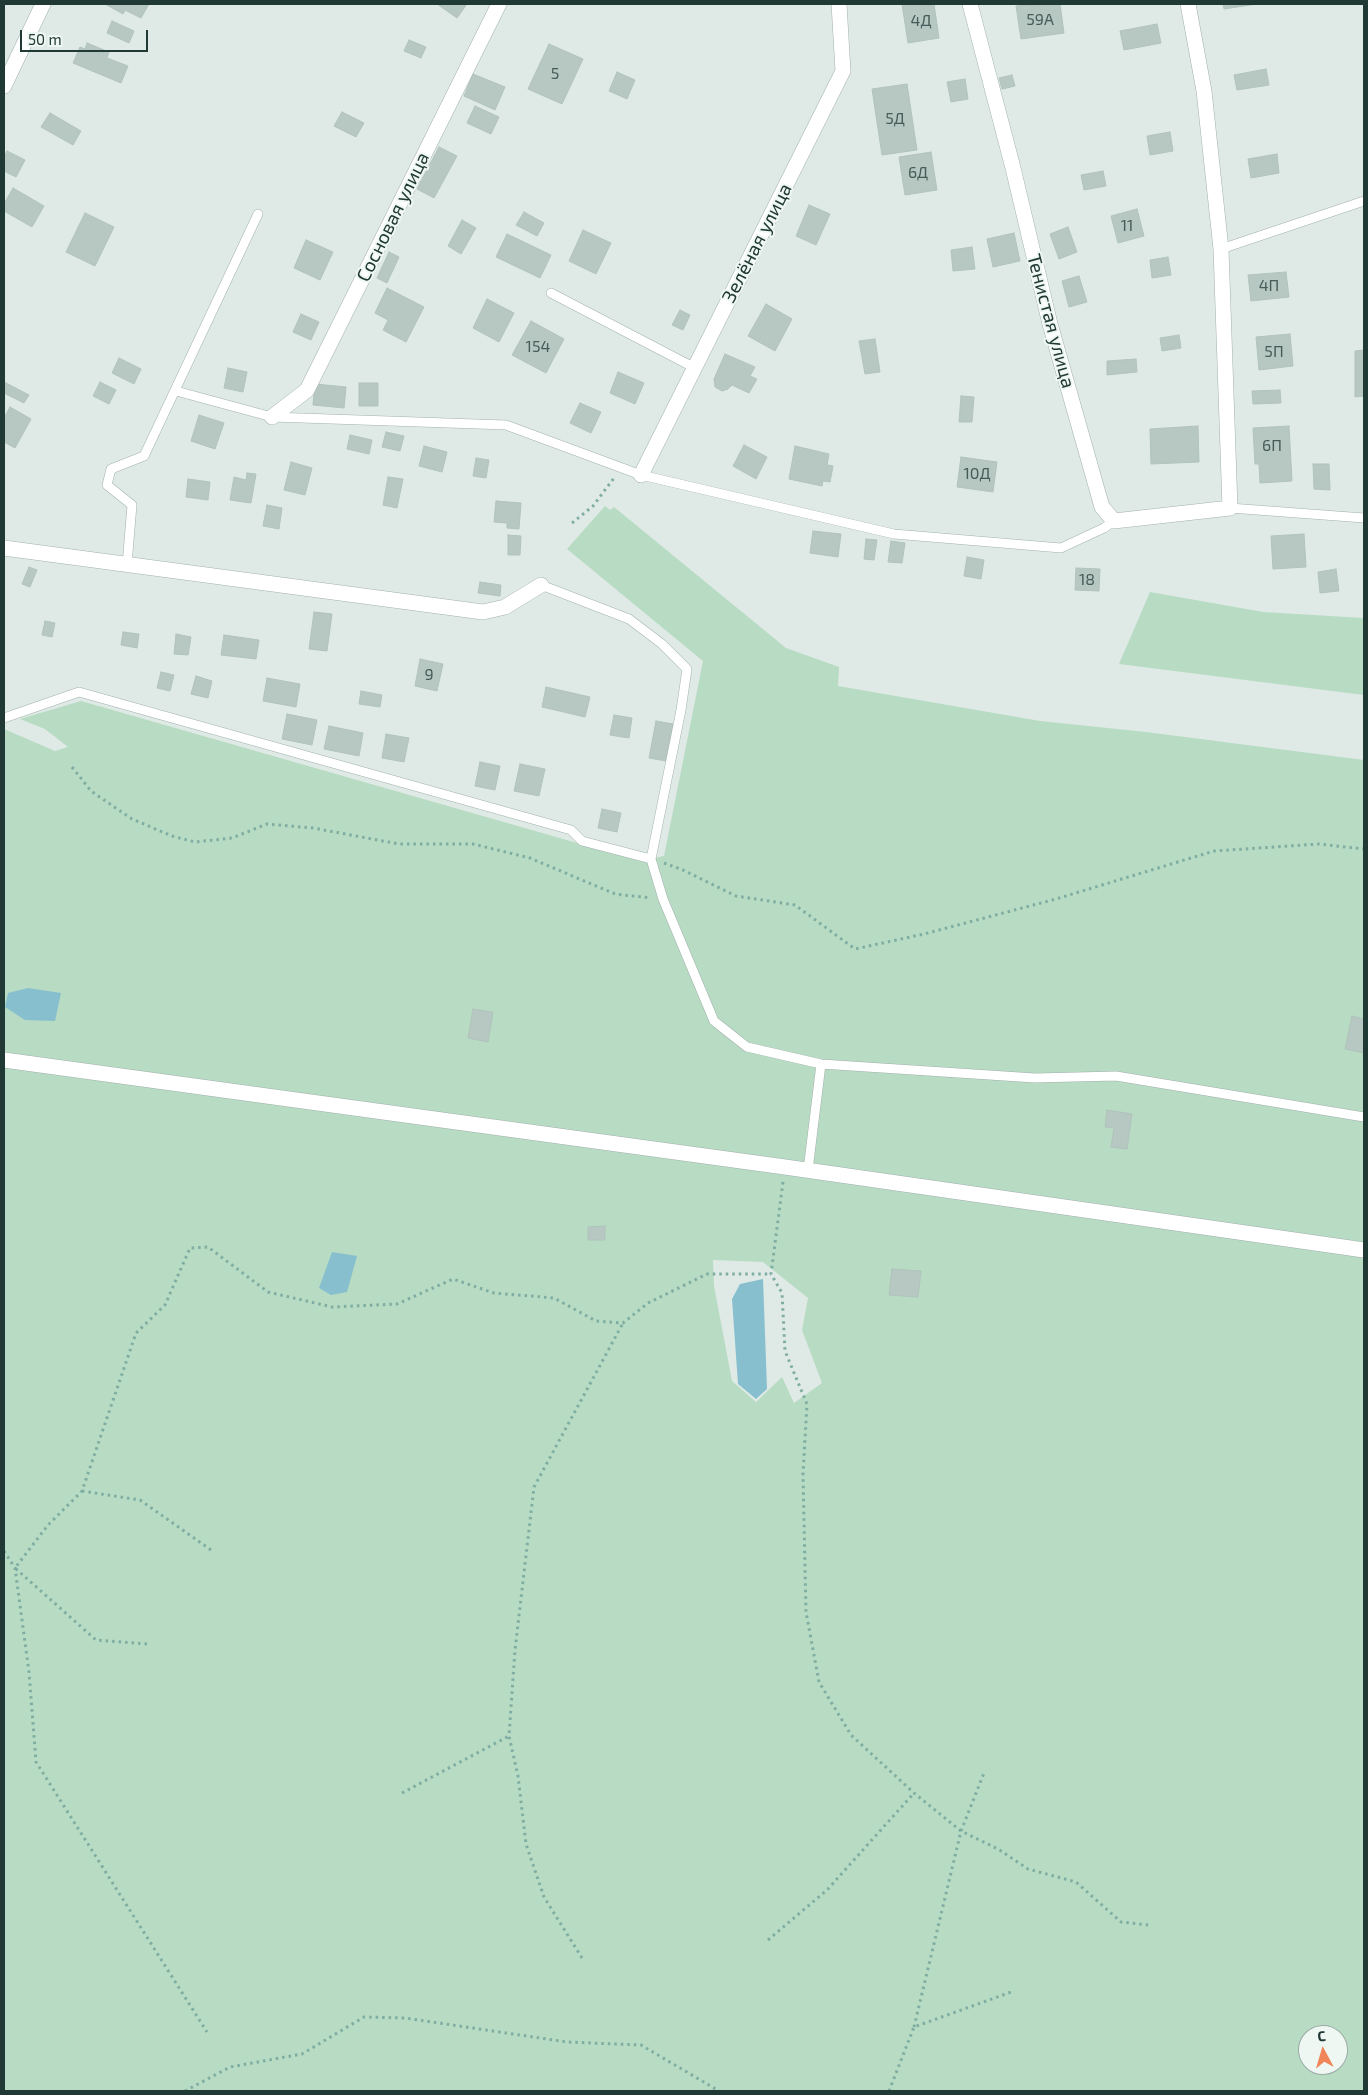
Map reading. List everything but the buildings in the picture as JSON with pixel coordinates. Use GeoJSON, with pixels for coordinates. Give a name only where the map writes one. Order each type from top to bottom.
{"type":"FeatureCollection","features":[{"type":"Feature","properties":{"kind":"street"},"geometry":{"type":"LineString","coordinates":[[4,86],[43,4]]}},
{"type":"Feature","properties":{"kind":"street","name":"Сосновая улица"},"geometry":{"type":"LineString","coordinates":[[272,417],[307,390],[498,4]]}},
{"type":"Feature","properties":{"kind":"street","name":"Зелёная улица"},"geometry":{"type":"LineString","coordinates":[[641,475],[843,71],[839,4]]}},
{"type":"Feature","properties":{"kind":"street","name":"Тенистая улица"},"geometry":{"type":"LineString","coordinates":[[970,4],[1013,168],[1050,324],[1102,507],[1114,520]]}},
{"type":"Feature","properties":{"kind":"street"},"geometry":{"type":"LineString","coordinates":[[1114,520],[1230,508],[1221,250],[1204,92],[1188,4]]}},
{"type":"Feature","properties":{"kind":"street"},"geometry":{"type":"LineString","coordinates":[[4,548],[483,612],[505,607],[541,585]]}},
{"type":"Feature","properties":{"kind":"street"},"geometry":{"type":"LineString","coordinates":[[4,1060],[808,1170],[1364,1250]]}},
{"type":"Feature","properties":{"kind":"lane"},"geometry":{"type":"LineString","coordinates":[[1221,250],[1364,201]]}},
{"type":"Feature","properties":{"kind":"lane"},"geometry":{"type":"LineString","coordinates":[[127,565],[132,504],[108,485],[111,469],[144,456],[258,214]]}},
{"type":"Feature","properties":{"kind":"lane"},"geometry":{"type":"LineString","coordinates":[[551,293],[695,368]]}},
{"type":"Feature","properties":{"kind":"lane"},"geometry":{"type":"LineString","coordinates":[[176,391],[272,417],[506,426],[641,475],[894,534],[1061,548],[1104,528],[1114,520]]}},
{"type":"Feature","properties":{"kind":"lane"},"geometry":{"type":"LineString","coordinates":[[1230,508],[1364,518]]}},
{"type":"Feature","properties":{"kind":"lane"},"geometry":{"type":"LineString","coordinates":[[541,585],[629,620],[662,644],[687,669],[681,710],[651,859],[663,899],[714,1021],[747,1047],[820,1064],[1035,1078],[1116,1076],[1364,1117]]}},
{"type":"Feature","properties":{"kind":"lane"},"geometry":{"type":"LineString","coordinates":[[4,718],[78,692],[570,830],[582,841],[651,859]]}},
{"type":"Feature","properties":{"kind":"lane"},"geometry":{"type":"LineString","coordinates":[[808,1170],[820,1064]]}},
{"type":"Feature","properties":{"kind":"path"},"geometry":{"type":"LineString","coordinates":[[572,522],[593,506],[606,489]]}},
{"type":"Feature","properties":{"kind":"path"},"geometry":{"type":"LineString","coordinates":[[72,767],[91,791],[132,820],[172,836],[195,842],[232,838],[267,824],[313,828],[399,844],[473,844],[530,858],[615,894],[663,899]]}},
{"type":"Feature","properties":{"kind":"path"},"geometry":{"type":"LineString","coordinates":[[651,859],[684,870],[736,896],[795,905],[856,949],[924,934],[1056,899],[1214,851],[1318,844],[1364,849]]}},
{"type":"Feature","properties":{"kind":"path"},"geometry":{"type":"LineString","coordinates":[[785,1167],[771,1274],[782,1292],[785,1351],[807,1404],[803,1474],[806,1612],[819,1682],[851,1735],[914,1793],[961,1831],[998,1849],[1028,1869],[1076,1882],[1121,1922],[1148,1926]]}},
{"type":"Feature","properties":{"kind":"path"},"geometry":{"type":"LineString","coordinates":[[207,2032],[36,1762],[29,1672],[15,1568],[48,1526],[82,1491],[136,1333],[165,1305],[190,1248],[208,1246],[268,1292],[332,1307],[397,1304],[453,1279],[494,1293],[554,1298],[596,1321],[622,1323]]}},
{"type":"Feature","properties":{"kind":"path"},"geometry":{"type":"LineString","coordinates":[[582,1958],[544,1897],[526,1844],[518,1776],[509,1736],[515,1650],[534,1487],[622,1323],[648,1303],[707,1274],[771,1274]]}},
{"type":"Feature","properties":{"kind":"path"},"geometry":{"type":"LineString","coordinates":[[82,1491],[140,1500],[211,1550]]}},
{"type":"Feature","properties":{"kind":"path"},"geometry":{"type":"LineString","coordinates":[[4,1551],[15,1568],[96,1640],[147,1644]]}},
{"type":"Feature","properties":{"kind":"path"},"geometry":{"type":"LineString","coordinates":[[402,1793],[509,1736]]}},
{"type":"Feature","properties":{"kind":"path"},"geometry":{"type":"LineString","coordinates":[[889,2091],[914,2027],[961,1831],[984,1773]]}},
{"type":"Feature","properties":{"kind":"path"},"geometry":{"type":"LineString","coordinates":[[768,1940],[826,1890],[914,1793]]}},
{"type":"Feature","properties":{"kind":"path"},"geometry":{"type":"LineString","coordinates":[[914,2027],[1014,1991]]}},
{"type":"Feature","properties":{"kind":"path"},"geometry":{"type":"LineString","coordinates":[[185,2091],[230,2067],[302,2054],[364,2017],[405,2018],[567,2042],[641,2045],[719,2091]]}},
{"type":"Feature","properties":{"kind":"green space"},"geometry":{"type":"Polygon","coordinates":[[[605,506],[610,510],[614,507],[786,648],[839,667],[838,686],[1040,721],[1146,732],[1364,760],[1364,2091],[4,2091],[4,729],[55,751],[68,747],[45,729],[20,719],[81,701],[640,861],[664,856],[703,661],[567,549],[605,506]],[[713,1260],[714,1286],[732,1381],[756,1402],[782,1377],[794,1403],[822,1383],[802,1330],[808,1298],[763,1262],[713,1260]]]}},
{"type":"Feature","properties":{"kind":"green space"},"geometry":{"type":"Polygon","coordinates":[[[1150,592],[1263,612],[1364,618],[1364,695],[1119,664],[1150,592]]]}},
{"type":"Feature","properties":{"kind":"water"},"geometry":{"type":"Polygon","coordinates":[[[28,988],[61,993],[55,1021],[25,1020],[5,1007],[8,993],[28,988]]]}},
{"type":"Feature","properties":{"kind":"water"},"geometry":{"type":"Polygon","coordinates":[[[332,1252],[357,1256],[347,1292],[331,1295],[319,1288],[332,1252]]]}},
{"type":"Feature","properties":{"kind":"water"},"geometry":{"type":"Polygon","coordinates":[[[763,1279],[767,1389],[756,1399],[738,1384],[732,1299],[740,1284],[763,1279]]]}}]}
